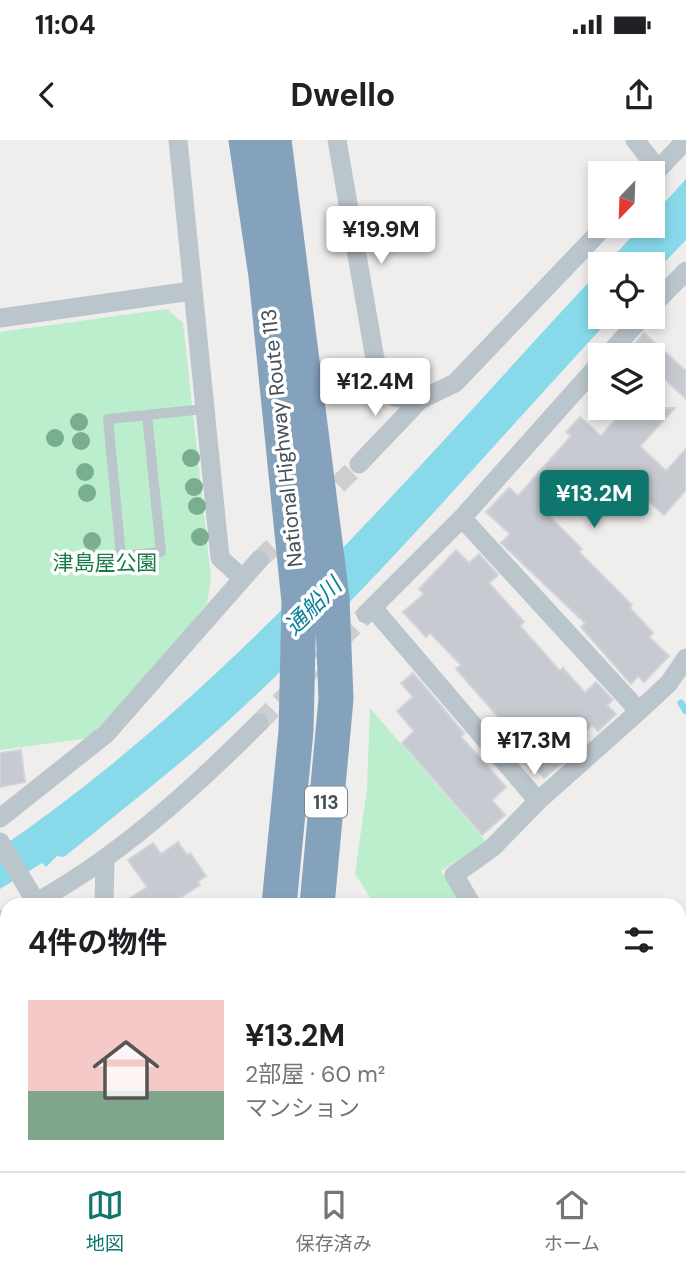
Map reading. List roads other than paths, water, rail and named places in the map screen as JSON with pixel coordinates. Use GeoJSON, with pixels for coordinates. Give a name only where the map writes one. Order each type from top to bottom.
{"type":"FeatureCollection","features":[{"type":"Feature","properties":{"kind":"highway","name":"National Highway Route 113"},"geometry":{"type":"LineString","coordinates":[[246,140],[266,276],[299,602],[296,731],[280,898]]}},
{"type":"Feature","properties":{"kind":"highway","name":"National Highway Route 113"},"geometry":{"type":"LineString","coordinates":[[274,140],[332,598],[337,699],[318,898]]}},
{"type":"Feature","properties":{"kind":"street"},"geometry":{"type":"LineString","coordinates":[[178,140],[191,291],[220,558],[242,578]]}},
{"type":"Feature","properties":{"kind":"street"},"geometry":{"type":"LineString","coordinates":[[337,140],[375,359],[395,397],[420,400]]}},
{"type":"Feature","properties":{"kind":"street"},"geometry":{"type":"LineString","coordinates":[[635,140],[649,161]]}},
{"type":"Feature","properties":{"kind":"street"},"geometry":{"type":"LineString","coordinates":[[665,162],[686,140]]}},
{"type":"Feature","properties":{"kind":"street"},"geometry":{"type":"LineString","coordinates":[[359,464],[420,400],[455,383],[594,238]]}},
{"type":"Feature","properties":{"kind":"street"},"geometry":{"type":"LineString","coordinates":[[665,293],[686,271]]}},
{"type":"Feature","properties":{"kind":"street"},"geometry":{"type":"LineString","coordinates":[[0,318],[191,291]]}},
{"type":"Feature","properties":{"kind":"street"},"geometry":{"type":"LineString","coordinates":[[619,343],[631,329]]}},
{"type":"Feature","properties":{"kind":"street"},"geometry":{"type":"LineString","coordinates":[[538,801],[370,611],[462,517],[588,376]]}},
{"type":"Feature","properties":{"kind":"street"},"geometry":{"type":"LineString","coordinates":[[462,517],[639,711]]}},
{"type":"Feature","properties":{"kind":"street"},"geometry":{"type":"LineString","coordinates":[[0,818],[106,734],[259,561]]}},
{"type":"Feature","properties":{"kind":"street"},"geometry":{"type":"LineString","coordinates":[[468,898],[454,875],[492,848],[538,801],[669,683],[686,658]]}},
{"type":"Feature","properties":{"kind":"street"},"geometry":{"type":"LineString","coordinates":[[42,898],[106,860],[222,760],[259,723]]}},
{"type":"Feature","properties":{"kind":"street"},"geometry":{"type":"LineString","coordinates":[[0,842],[31,898]]}},
{"type":"Feature","properties":{"kind":"street"},"geometry":{"type":"LineString","coordinates":[[104,898],[106,860]]}},
{"type":"Feature","properties":{"kind":"lane"},"geometry":{"type":"LineString","coordinates":[[147,415],[161,552],[121,556],[108,419],[204,409]]}},
{"type":"Feature","properties":{"kind":"water"},"geometry":{"type":"Polygon","coordinates":[[[686,179],[686,240],[665,262],[665,252],[617,252],[631,238],[665,238],[665,202],[686,179]]]}},
{"type":"Feature","properties":{"kind":"water","name":"通船川"},"geometry":{"type":"Polygon","coordinates":[[[588,283],[588,329],[601,329],[337,616],[240,710],[131,803],[64,857],[57,856],[46,867],[42,863],[0,889],[0,848],[84,786],[164,720],[241,650],[388,501],[588,283]]]}},
{"type":"Feature","properties":{"kind":"waterway"},"geometry":{"type":"LineString","coordinates":[[681,703],[686,711]]}},
{"type":"Feature","properties":{"kind":"tunnel"},"geometry":{"type":"LineString","coordinates":[[317,505],[359,464]]}},
{"type":"Feature","properties":{"kind":"tunnel"},"geometry":{"type":"LineString","coordinates":[[259,560],[293,528]]}},
{"type":"Feature","properties":{"kind":"tunnel"},"geometry":{"type":"LineString","coordinates":[[259,723],[366,614]]}},
{"type":"Feature","properties":{"kind":"park label","name":"津島屋公園"},"geometry":{"type":"Point","coordinates":[105,563]}}]}
